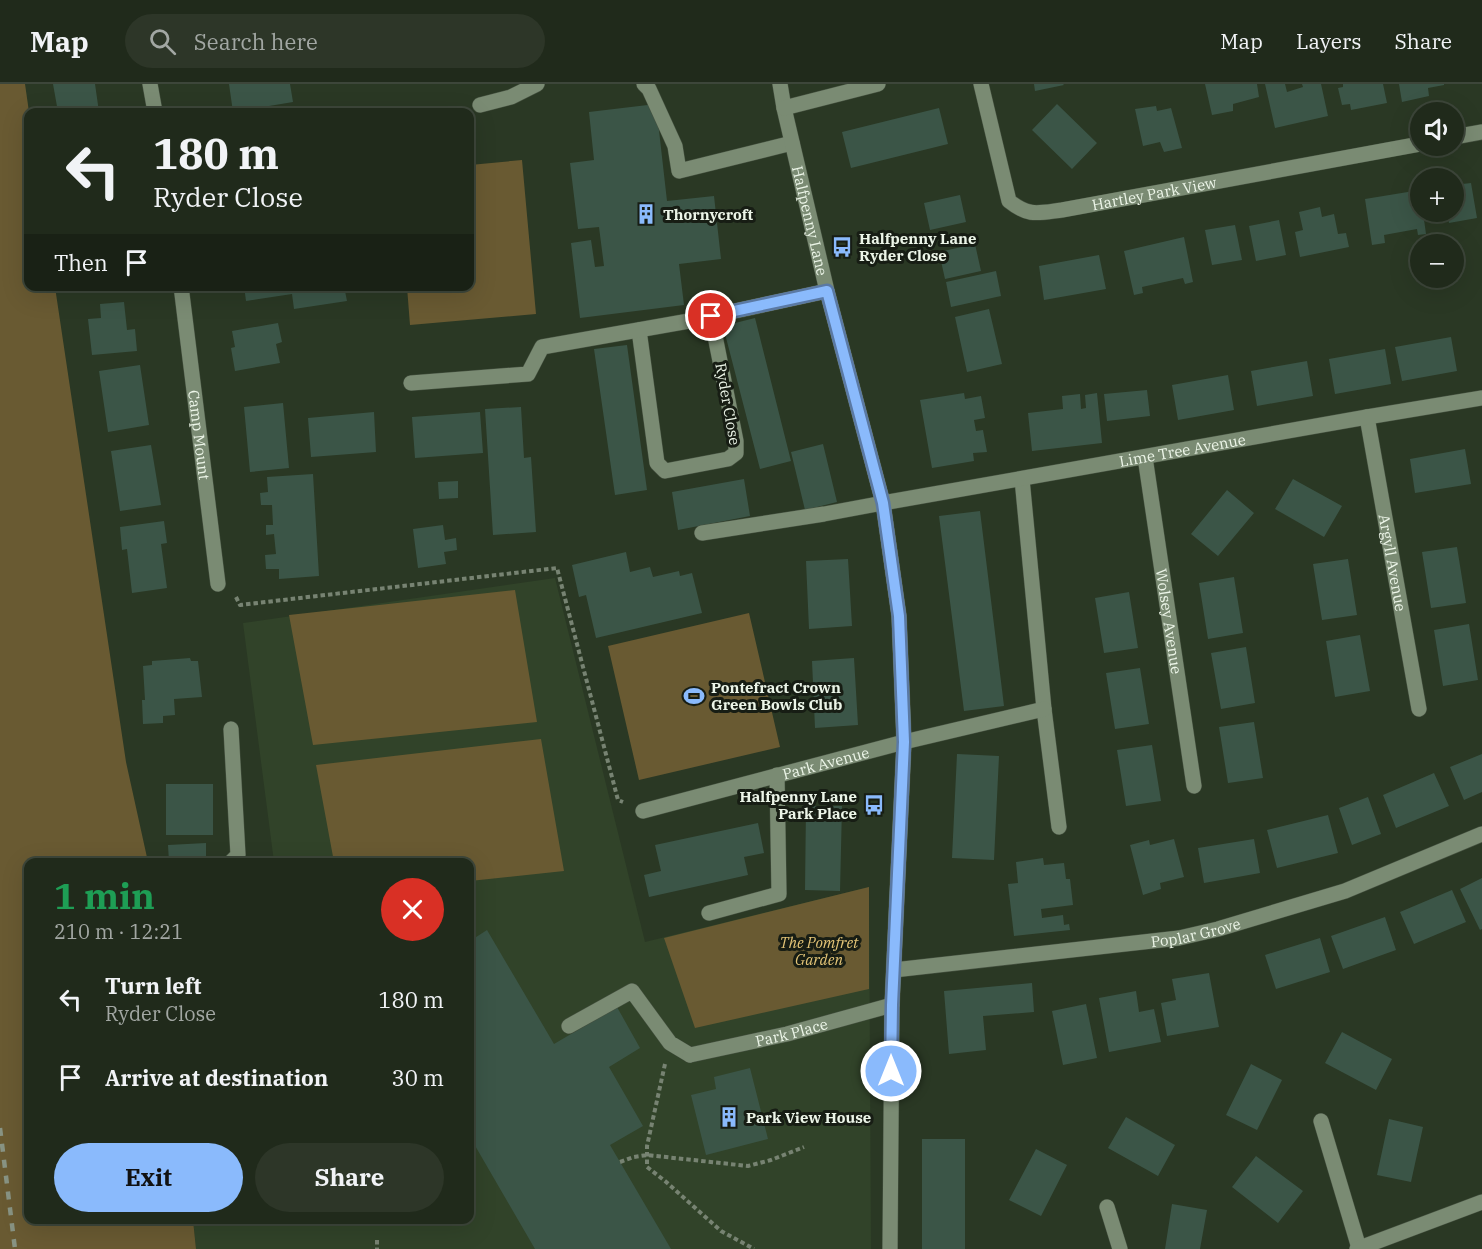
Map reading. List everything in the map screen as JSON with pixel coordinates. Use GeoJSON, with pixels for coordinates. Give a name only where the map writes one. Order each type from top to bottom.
{"type":"FeatureCollection","features":[{"type":"Feature","properties":{"kind":"street"},"geometry":{"type":"LineString","coordinates":[[150,84],[154,108]]}},
{"type":"Feature","properties":{"kind":"street"},"geometry":{"type":"LineString","coordinates":[[480,105],[511,98],[537,84]]}},
{"type":"Feature","properties":{"kind":"street"},"geometry":{"type":"LineString","coordinates":[[644,84],[650,89],[675,146],[679,171],[792,143]]}},
{"type":"Feature","properties":{"kind":"street","name":"Halfpenny Lane"},"geometry":{"type":"LineString","coordinates":[[780,84],[827,291],[883,503],[899,616],[904,742],[892,1005],[890,1249]]}},
{"type":"Feature","properties":{"kind":"street"},"geometry":{"type":"LineString","coordinates":[[784,108],[878,84]]}},
{"type":"Feature","properties":{"kind":"street","name":"Hartley Park View"},"geometry":{"type":"LineString","coordinates":[[981,84],[1009,201],[1028,213],[1062,210],[1410,146]]}},
{"type":"Feature","properties":{"kind":"street"},"geometry":{"type":"LineString","coordinates":[[1464,136],[1482,132]]}},
{"type":"Feature","properties":{"kind":"street","name":"Camp Mount"},"geometry":{"type":"LineString","coordinates":[[182,291],[218,584]]}},
{"type":"Feature","properties":{"kind":"street"},"geometry":{"type":"LineString","coordinates":[[411,383],[528,374],[542,347],[711,316],[827,291]]}},
{"type":"Feature","properties":{"kind":"street","name":"Ryder Close"},"geometry":{"type":"LineString","coordinates":[[639,330],[657,463],[665,471],[728,459],[736,453],[736,441],[711,316]]}},
{"type":"Feature","properties":{"kind":"street","name":"Lime Tree Avenue"},"geometry":{"type":"LineString","coordinates":[[702,533],[824,514],[1482,398]]}},
{"type":"Feature","properties":{"kind":"street","name":"Argyll Avenue"},"geometry":{"type":"LineString","coordinates":[[1367,417],[1419,709]]}},
{"type":"Feature","properties":{"kind":"street","name":"Wolsey Avenue"},"geometry":{"type":"LineString","coordinates":[[1145,457],[1194,786]]}},
{"type":"Feature","properties":{"kind":"street"},"geometry":{"type":"LineString","coordinates":[[1022,479],[1044,709],[1059,826]]}},
{"type":"Feature","properties":{"kind":"street","name":"Park Avenue"},"geometry":{"type":"LineString","coordinates":[[644,811],[904,742],[1044,709]]}},
{"type":"Feature","properties":{"kind":"street"},"geometry":{"type":"LineString","coordinates":[[231,729],[238,855],[235,858]]}},
{"type":"Feature","properties":{"kind":"street"},"geometry":{"type":"LineString","coordinates":[[709,913],[779,894],[777,775]]}},
{"type":"Feature","properties":{"kind":"street","name":"Poplar Grove"},"geometry":{"type":"LineString","coordinates":[[894,970],[1179,938],[1218,929],[1345,891],[1482,834]]}},
{"type":"Feature","properties":{"kind":"street"},"geometry":{"type":"LineString","coordinates":[[569,1026],[632,991],[670,1043]]}},
{"type":"Feature","properties":{"kind":"street","name":"Park Place"},"geometry":{"type":"LineString","coordinates":[[670,1043],[690,1055],[787,1034],[892,1005]]}},
{"type":"Feature","properties":{"kind":"street"},"geometry":{"type":"LineString","coordinates":[[1321,1121],[1358,1249],[1482,1202]]}},
{"type":"Feature","properties":{"kind":"street"},"geometry":{"type":"LineString","coordinates":[[1107,1207],[1120,1249]]}},
{"type":"Feature","properties":{"kind":"path"},"geometry":{"type":"LineString","coordinates":[[218,584],[231,582],[240,605],[557,568],[618,800],[644,811]]}},
{"type":"Feature","properties":{"kind":"path"},"geometry":{"type":"LineString","coordinates":[[670,1043],[647,1146],[647,1167],[721,1231],[754,1249]]}},
{"type":"Feature","properties":{"kind":"path"},"geometry":{"type":"LineString","coordinates":[[620,1162],[634,1156],[647,1155],[748,1166],[804,1147]]}},
{"type":"Feature","properties":{"kind":"path"},"geometry":{"type":"LineString","coordinates":[[377,1240],[377,1249]]}},
{"type":"Feature","properties":{"kind":"shaded area"},"geometry":{"type":"Polygon","coordinates":[[[555,578],[645,942],[869,887],[871,1249],[196,1249],[193,1224],[474,1224],[474,858],[273,858],[243,623],[555,578]]]}},
{"type":"Feature","properties":{"kind":"green space"},"geometry":{"type":"Polygon","coordinates":[[[0,84],[25,84],[28,108],[24,108],[24,291],[56,291],[126,762],[147,858],[24,858],[24,1224],[193,1224],[196,1249],[0,1249],[0,84]]]}},
{"type":"Feature","properties":{"kind":"green space"},"geometry":{"type":"Polygon","coordinates":[[[522,160],[536,314],[410,325],[407,291],[474,291],[474,165],[522,160]]]}},
{"type":"Feature","properties":{"kind":"green space"},"geometry":{"type":"Polygon","coordinates":[[[515,590],[537,722],[313,745],[289,615],[515,590]]]}},
{"type":"Feature","properties":{"kind":"green space","name":"Pontefract Crown Green Bowls Club"},"geometry":{"type":"Polygon","coordinates":[[[749,613],[780,747],[639,780],[608,646],[749,613]]]}},
{"type":"Feature","properties":{"kind":"green space"},"geometry":{"type":"Polygon","coordinates":[[[541,739],[564,871],[474,881],[474,858],[333,858],[316,765],[541,739]]]}},
{"type":"Feature","properties":{"kind":"green space","name":"The Pomfret Garden"},"geometry":{"type":"Polygon","coordinates":[[[869,887],[869,989],[695,1028],[664,938],[869,887]]]}},
{"type":"Feature","properties":{"kind":"building"},"geometry":{"type":"Polygon","coordinates":[[[53,84],[95,84],[98,108],[57,108],[53,84]]]}},
{"type":"Feature","properties":{"kind":"building"},"geometry":{"type":"Polygon","coordinates":[[[229,84],[290,84],[293,102],[257,108],[232,108],[229,84]]]}},
{"type":"Feature","properties":{"kind":"building"},"geometry":{"type":"Polygon","coordinates":[[[1034,84],[1063,84],[1064,85],[1035,91],[1034,84]]]}},
{"type":"Feature","properties":{"kind":"building"},"geometry":{"type":"Polygon","coordinates":[[[1205,84],[1257,84],[1259,97],[1233,104],[1233,111],[1212,115],[1205,84]]]}},
{"type":"Feature","properties":{"kind":"building"},"geometry":{"type":"Polygon","coordinates":[[[1265,84],[1285,84],[1287,92],[1303,87],[1302,84],[1321,84],[1328,116],[1275,128],[1265,84]]]}},
{"type":"Feature","properties":{"kind":"building"},"geometry":{"type":"Polygon","coordinates":[[[1343,84],[1383,84],[1387,103],[1351,110],[1350,104],[1342,105],[1338,88],[1343,87],[1343,84]]]}},
{"type":"Feature","properties":{"kind":"building"},"geometry":{"type":"Polygon","coordinates":[[[1399,84],[1444,85],[1428,88],[1429,96],[1402,102],[1399,84]]]}},
{"type":"Feature","properties":{"kind":"building","name":"Thornycroft"},"geometry":{"type":"Polygon","coordinates":[[[656,104],[667,201],[714,196],[721,259],[679,264],[684,305],[580,318],[571,243],[591,240],[595,267],[604,266],[599,227],[578,229],[570,163],[594,160],[589,112],[656,104]]]}},
{"type":"Feature","properties":{"kind":"building"},"geometry":{"type":"Polygon","coordinates":[[[1057,104],[1097,143],[1072,169],[1032,130],[1057,104]]]}},
{"type":"Feature","properties":{"kind":"building"},"geometry":{"type":"Polygon","coordinates":[[[1156,106],[1157,111],[1171,108],[1182,148],[1164,152],[1160,142],[1143,146],[1135,109],[1156,106]]]}},
{"type":"Feature","properties":{"kind":"building"},"geometry":{"type":"Polygon","coordinates":[[[939,108],[948,144],[851,168],[842,132],[939,108]]]}},
{"type":"Feature","properties":{"kind":"building"},"geometry":{"type":"Polygon","coordinates":[[[1471,183],[1477,218],[1464,220],[1464,184],[1471,183]]]}},
{"type":"Feature","properties":{"kind":"building"},"geometry":{"type":"Polygon","coordinates":[[[1410,192],[1410,222],[1424,222],[1426,234],[1418,234],[1417,229],[1384,235],[1385,243],[1372,245],[1365,199],[1410,192]]]}},
{"type":"Feature","properties":{"kind":"building"},"geometry":{"type":"Polygon","coordinates":[[[960,195],[966,222],[930,230],[924,203],[960,195]]]}},
{"type":"Feature","properties":{"kind":"building"},"geometry":{"type":"Polygon","coordinates":[[[1320,207],[1322,217],[1334,214],[1338,234],[1346,233],[1349,247],[1300,257],[1295,232],[1303,230],[1299,212],[1320,207]]]}},
{"type":"Feature","properties":{"kind":"building"},"geometry":{"type":"Polygon","coordinates":[[[1279,220],[1286,255],[1256,261],[1249,226],[1279,220]]]}},
{"type":"Feature","properties":{"kind":"building"},"geometry":{"type":"Polygon","coordinates":[[[1235,225],[1242,260],[1212,265],[1205,230],[1235,225]]]}},
{"type":"Feature","properties":{"kind":"building"},"geometry":{"type":"Polygon","coordinates":[[[1184,237],[1193,282],[1185,284],[1183,278],[1160,283],[1142,287],[1143,293],[1134,295],[1124,251],[1184,237]]]}},
{"type":"Feature","properties":{"kind":"building"},"geometry":{"type":"Polygon","coordinates":[[[975,244],[981,271],[945,279],[939,252],[975,244]]]}},
{"type":"Feature","properties":{"kind":"building"},"geometry":{"type":"Polygon","coordinates":[[[1099,255],[1106,289],[1044,300],[1039,266],[1099,255]]]}},
{"type":"Feature","properties":{"kind":"building"},"geometry":{"type":"Polygon","coordinates":[[[996,271],[1001,296],[951,307],[946,282],[996,271]]]}},
{"type":"Feature","properties":{"kind":"building"},"geometry":{"type":"Polygon","coordinates":[[[245,291],[345,291],[347,301],[294,309],[292,294],[246,301],[245,291]]]}},
{"type":"Feature","properties":{"kind":"building"},"geometry":{"type":"Polygon","coordinates":[[[124,302],[127,330],[135,329],[137,351],[92,355],[88,319],[101,318],[100,304],[124,302]]]}},
{"type":"Feature","properties":{"kind":"building"},"geometry":{"type":"Polygon","coordinates":[[[989,309],[1002,364],[967,372],[955,317],[989,309]]]}},
{"type":"Feature","properties":{"kind":"building"},"geometry":{"type":"Polygon","coordinates":[[[755,318],[791,461],[760,469],[723,326],[755,318]]]}},
{"type":"Feature","properties":{"kind":"building"},"geometry":{"type":"Polygon","coordinates":[[[278,323],[282,342],[276,344],[280,363],[235,371],[231,348],[235,347],[232,331],[278,323]]]}},
{"type":"Feature","properties":{"kind":"building"},"geometry":{"type":"Polygon","coordinates":[[[1451,337],[1457,371],[1402,381],[1395,347],[1451,337]]]}},
{"type":"Feature","properties":{"kind":"building"},"geometry":{"type":"Polygon","coordinates":[[[627,345],[647,490],[615,495],[594,349],[627,345]]]}},
{"type":"Feature","properties":{"kind":"building"},"geometry":{"type":"Polygon","coordinates":[[[1385,349],[1391,384],[1335,394],[1329,359],[1385,349]]]}},
{"type":"Feature","properties":{"kind":"building"},"geometry":{"type":"Polygon","coordinates":[[[1307,361],[1313,396],[1257,406],[1251,371],[1307,361]]]}},
{"type":"Feature","properties":{"kind":"building"},"geometry":{"type":"Polygon","coordinates":[[[140,365],[149,425],[108,432],[99,371],[140,365]]]}},
{"type":"Feature","properties":{"kind":"building"},"geometry":{"type":"Polygon","coordinates":[[[1228,375],[1234,410],[1178,420],[1172,385],[1228,375]]]}},
{"type":"Feature","properties":{"kind":"building"},"geometry":{"type":"Polygon","coordinates":[[[1147,390],[1150,416],[1107,421],[1104,394],[1147,390]]]}},
{"type":"Feature","properties":{"kind":"building"},"geometry":{"type":"Polygon","coordinates":[[[964,393],[965,399],[981,396],[985,418],[974,420],[976,431],[983,430],[987,452],[973,453],[974,461],[932,468],[920,400],[964,393]]]}},
{"type":"Feature","properties":{"kind":"building"},"geometry":{"type":"Polygon","coordinates":[[[1097,393],[1102,443],[1032,451],[1028,413],[1063,409],[1062,396],[1080,394],[1081,409],[1086,408],[1085,395],[1097,393]]]}},
{"type":"Feature","properties":{"kind":"building"},"geometry":{"type":"Polygon","coordinates":[[[283,403],[289,468],[250,472],[244,407],[283,403]]]}},
{"type":"Feature","properties":{"kind":"building"},"geometry":{"type":"Polygon","coordinates":[[[521,407],[524,458],[531,457],[536,532],[493,535],[485,409],[521,407]]]}},
{"type":"Feature","properties":{"kind":"building"},"geometry":{"type":"Polygon","coordinates":[[[374,412],[376,452],[311,457],[308,418],[374,412]]]}},
{"type":"Feature","properties":{"kind":"building"},"geometry":{"type":"Polygon","coordinates":[[[480,412],[483,453],[415,458],[412,417],[480,412]]]}},
{"type":"Feature","properties":{"kind":"building"},"geometry":{"type":"Polygon","coordinates":[[[823,444],[837,502],[805,510],[791,452],[823,444]]]}},
{"type":"Feature","properties":{"kind":"building"},"geometry":{"type":"Polygon","coordinates":[[[151,445],[161,505],[120,511],[111,451],[151,445]]]}},
{"type":"Feature","properties":{"kind":"building"},"geometry":{"type":"Polygon","coordinates":[[[1465,449],[1471,484],[1415,493],[1410,459],[1465,449]]]}},
{"type":"Feature","properties":{"kind":"building"},"geometry":{"type":"Polygon","coordinates":[[[313,474],[319,576],[279,579],[279,569],[266,569],[265,555],[276,554],[274,534],[266,535],[266,525],[273,525],[272,505],[261,505],[260,493],[268,492],[267,477],[313,474]]]}},
{"type":"Feature","properties":{"kind":"building"},"geometry":{"type":"Polygon","coordinates":[[[744,479],[750,516],[678,530],[672,492],[744,479]]]}},
{"type":"Feature","properties":{"kind":"building"},"geometry":{"type":"Polygon","coordinates":[[[1293,479],[1342,506],[1324,537],[1275,509],[1293,479]]]}},
{"type":"Feature","properties":{"kind":"building"},"geometry":{"type":"Polygon","coordinates":[[[458,481],[458,498],[439,499],[438,482],[458,481]]]}},
{"type":"Feature","properties":{"kind":"building"},"geometry":{"type":"Polygon","coordinates":[[[1227,490],[1254,513],[1218,556],[1191,534],[1227,490]]]}},
{"type":"Feature","properties":{"kind":"building"},"geometry":{"type":"Polygon","coordinates":[[[980,511],[1004,706],[964,711],[939,516],[980,511]]]}},
{"type":"Feature","properties":{"kind":"building"},"geometry":{"type":"Polygon","coordinates":[[[164,521],[167,543],[161,544],[167,588],[132,593],[127,549],[122,550],[120,527],[164,521]]]}},
{"type":"Feature","properties":{"kind":"building"},"geometry":{"type":"Polygon","coordinates":[[[443,525],[445,540],[456,538],[457,550],[444,552],[446,564],[418,568],[413,529],[443,525]]]}},
{"type":"Feature","properties":{"kind":"building"},"geometry":{"type":"Polygon","coordinates":[[[1457,547],[1466,603],[1431,608],[1422,552],[1457,547]]]}},
{"type":"Feature","properties":{"kind":"building"},"geometry":{"type":"Polygon","coordinates":[[[626,552],[630,572],[650,567],[653,577],[679,571],[680,576],[692,573],[702,613],[596,638],[586,595],[579,597],[572,565],[626,552]]]}},
{"type":"Feature","properties":{"kind":"building"},"geometry":{"type":"Polygon","coordinates":[[[848,559],[852,626],[809,629],[806,561],[848,559]]]}},
{"type":"Feature","properties":{"kind":"building"},"geometry":{"type":"Polygon","coordinates":[[[1348,559],[1357,615],[1322,620],[1313,564],[1348,559]]]}},
{"type":"Feature","properties":{"kind":"building"},"geometry":{"type":"Polygon","coordinates":[[[1234,577],[1243,633],[1208,639],[1199,583],[1234,577]]]}},
{"type":"Feature","properties":{"kind":"building"},"geometry":{"type":"Polygon","coordinates":[[[1129,592],[1138,648],[1104,653],[1095,598],[1129,592]]]}},
{"type":"Feature","properties":{"kind":"building"},"geometry":{"type":"Polygon","coordinates":[[[1469,624],[1478,680],[1443,686],[1434,630],[1469,624]]]}},
{"type":"Feature","properties":{"kind":"building"},"geometry":{"type":"Polygon","coordinates":[[[1360,635],[1370,691],[1335,697],[1326,641],[1360,635]]]}},
{"type":"Feature","properties":{"kind":"building"},"geometry":{"type":"Polygon","coordinates":[[[1246,647],[1255,703],[1221,709],[1211,653],[1246,647]]]}},
{"type":"Feature","properties":{"kind":"building"},"geometry":{"type":"Polygon","coordinates":[[[190,658],[191,661],[198,661],[202,697],[174,699],[175,715],[163,716],[163,723],[143,724],[142,700],[145,700],[143,666],[152,665],[152,661],[190,658]]]}},
{"type":"Feature","properties":{"kind":"building"},"geometry":{"type":"Polygon","coordinates":[[[854,658],[858,725],[815,728],[812,661],[854,658]]]}},
{"type":"Feature","properties":{"kind":"building"},"geometry":{"type":"Polygon","coordinates":[[[1140,668],[1149,724],[1115,729],[1106,673],[1140,668]]]}},
{"type":"Feature","properties":{"kind":"building"},"geometry":{"type":"Polygon","coordinates":[[[1254,722],[1263,778],[1228,783],[1219,727],[1254,722]]]}},
{"type":"Feature","properties":{"kind":"building"},"geometry":{"type":"Polygon","coordinates":[[[1152,745],[1161,801],[1126,806],[1117,750],[1152,745]]]}},
{"type":"Feature","properties":{"kind":"building"},"geometry":{"type":"Polygon","coordinates":[[[957,754],[999,756],[994,860],[952,858],[957,754]]]}},
{"type":"Feature","properties":{"kind":"building"},"geometry":{"type":"Polygon","coordinates":[[[1482,754],[1482,792],[1464,800],[1450,767],[1482,754]]]}},
{"type":"Feature","properties":{"kind":"building"},"geometry":{"type":"Polygon","coordinates":[[[1434,773],[1449,806],[1396,828],[1383,795],[1434,773]]]}},
{"type":"Feature","properties":{"kind":"building"},"geometry":{"type":"Polygon","coordinates":[[[166,784],[213,784],[213,835],[166,835],[166,784]]]}},
{"type":"Feature","properties":{"kind":"building"},"geometry":{"type":"Polygon","coordinates":[[[1368,797],[1381,834],[1352,845],[1339,808],[1368,797]]]}},
{"type":"Feature","properties":{"kind":"building"},"geometry":{"type":"Polygon","coordinates":[[[806,806],[842,806],[840,891],[805,890],[806,806]]]}},
{"type":"Feature","properties":{"kind":"building"},"geometry":{"type":"Polygon","coordinates":[[[1328,815],[1338,853],[1277,868],[1267,830],[1328,815]]]}},
{"type":"Feature","properties":{"kind":"building"},"geometry":{"type":"Polygon","coordinates":[[[758,823],[764,853],[744,857],[748,875],[649,897],[644,875],[661,871],[655,845],[758,823]]]}},
{"type":"Feature","properties":{"kind":"building"},"geometry":{"type":"Polygon","coordinates":[[[1174,839],[1184,877],[1160,883],[1161,889],[1143,895],[1130,845],[1149,840],[1150,845],[1174,839]]]}},
{"type":"Feature","properties":{"kind":"building"},"geometry":{"type":"Polygon","coordinates":[[[1254,839],[1260,873],[1204,883],[1198,848],[1254,839]]]}},
{"type":"Feature","properties":{"kind":"building"},"geometry":{"type":"Polygon","coordinates":[[[206,843],[206,858],[169,858],[168,845],[206,843]]]}},
{"type":"Feature","properties":{"kind":"building"},"geometry":{"type":"Polygon","coordinates":[[[1043,858],[1044,865],[1064,863],[1066,879],[1070,879],[1073,905],[1041,909],[1042,918],[1063,915],[1064,925],[1069,924],[1070,930],[1014,936],[1008,884],[1018,883],[1016,862],[1043,858]]]}},
{"type":"Feature","properties":{"kind":"building"},"geometry":{"type":"Polygon","coordinates":[[[1482,878],[1482,929],[1480,930],[1460,889],[1482,878]]]}},
{"type":"Feature","properties":{"kind":"building"},"geometry":{"type":"Polygon","coordinates":[[[1452,890],[1466,922],[1414,944],[1400,912],[1452,890]]]}},
{"type":"Feature","properties":{"kind":"building"},"geometry":{"type":"Polygon","coordinates":[[[1385,917],[1396,950],[1343,969],[1331,936],[1385,917]]]}},
{"type":"Feature","properties":{"kind":"building"},"geometry":{"type":"Polygon","coordinates":[[[487,930],[554,1044],[617,1007],[640,1048],[609,1067],[643,1126],[610,1145],[671,1249],[535,1249],[474,1144],[474,938],[487,930]]]}},
{"type":"Feature","properties":{"kind":"building"},"geometry":{"type":"Polygon","coordinates":[[[1320,938],[1330,972],[1276,989],[1265,955],[1320,938]]]}},
{"type":"Feature","properties":{"kind":"building"},"geometry":{"type":"Polygon","coordinates":[[[1209,973],[1219,1027],[1167,1036],[1161,1003],[1176,1000],[1172,979],[1209,973]]]}},
{"type":"Feature","properties":{"kind":"building"},"geometry":{"type":"Polygon","coordinates":[[[1032,983],[1034,1012],[983,1016],[986,1050],[949,1054],[944,991],[1032,983]]]}},
{"type":"Feature","properties":{"kind":"building"},"geometry":{"type":"Polygon","coordinates":[[[1136,991],[1139,1012],[1154,1009],[1161,1042],[1109,1052],[1099,998],[1136,991]]]}},
{"type":"Feature","properties":{"kind":"building"},"geometry":{"type":"Polygon","coordinates":[[[1086,1004],[1097,1058],[1063,1065],[1052,1011],[1086,1004]]]}},
{"type":"Feature","properties":{"kind":"building"},"geometry":{"type":"Polygon","coordinates":[[[1342,1032],[1392,1059],[1376,1090],[1325,1063],[1342,1032]]]}},
{"type":"Feature","properties":{"kind":"building"},"geometry":{"type":"Polygon","coordinates":[[[1251,1064],[1282,1080],[1257,1130],[1226,1115],[1251,1064]]]}},
{"type":"Feature","properties":{"kind":"building","name":"Park View House"},"geometry":{"type":"Polygon","coordinates":[[[750,1068],[768,1139],[706,1155],[691,1095],[716,1089],[714,1077],[750,1068]]]}},
{"type":"Feature","properties":{"kind":"building"},"geometry":{"type":"Polygon","coordinates":[[[1126,1117],[1175,1145],[1158,1176],[1108,1148],[1126,1117]]]}},
{"type":"Feature","properties":{"kind":"building"},"geometry":{"type":"Polygon","coordinates":[[[1389,1119],[1423,1127],[1411,1182],[1377,1175],[1389,1119]]]}},
{"type":"Feature","properties":{"kind":"building"},"geometry":{"type":"Polygon","coordinates":[[[922,1139],[965,1139],[965,1249],[922,1249],[922,1139]]]}},
{"type":"Feature","properties":{"kind":"building"},"geometry":{"type":"Polygon","coordinates":[[[1036,1149],[1067,1165],[1041,1216],[1009,1200],[1036,1149]]]}},
{"type":"Feature","properties":{"kind":"building"},"geometry":{"type":"Polygon","coordinates":[[[1256,1156],[1303,1191],[1278,1223],[1232,1187],[1256,1156]]]}},
{"type":"Feature","properties":{"kind":"building"},"geometry":{"type":"Polygon","coordinates":[[[1172,1204],[1207,1210],[1200,1249],[1165,1249],[1172,1204]]]}},
{"type":"Feature","properties":{"kind":"railway"},"geometry":{"type":"LineString","coordinates":[[0,1128],[15,1249]]}},
{"type":"Feature","properties":{"kind":"place","name":"Thornycroft"},"geometry":{"type":"Point","coordinates":[646,214]}},
{"type":"Feature","properties":{"kind":"place","name":"Halfpenny Lane Ryder Close"},"geometry":{"type":"Point","coordinates":[842,247]}},
{"type":"Feature","properties":{"kind":"place","name":"Pontefract Crown Green Bowls Club"},"geometry":{"type":"Point","coordinates":[694,696]}},
{"type":"Feature","properties":{"kind":"place","name":"Halfpenny Lane Park Place"},"geometry":{"type":"Point","coordinates":[874,805]}},
{"type":"Feature","properties":{"kind":"place","name":"Park View House"},"geometry":{"type":"Point","coordinates":[729,1117]}},
{"type":"Feature","properties":{"kind":"route"},"geometry":{"type":"LineString","coordinates":[[711,316],[827,291],[883,503],[899,616],[904,742],[891,1071]]}}]}
